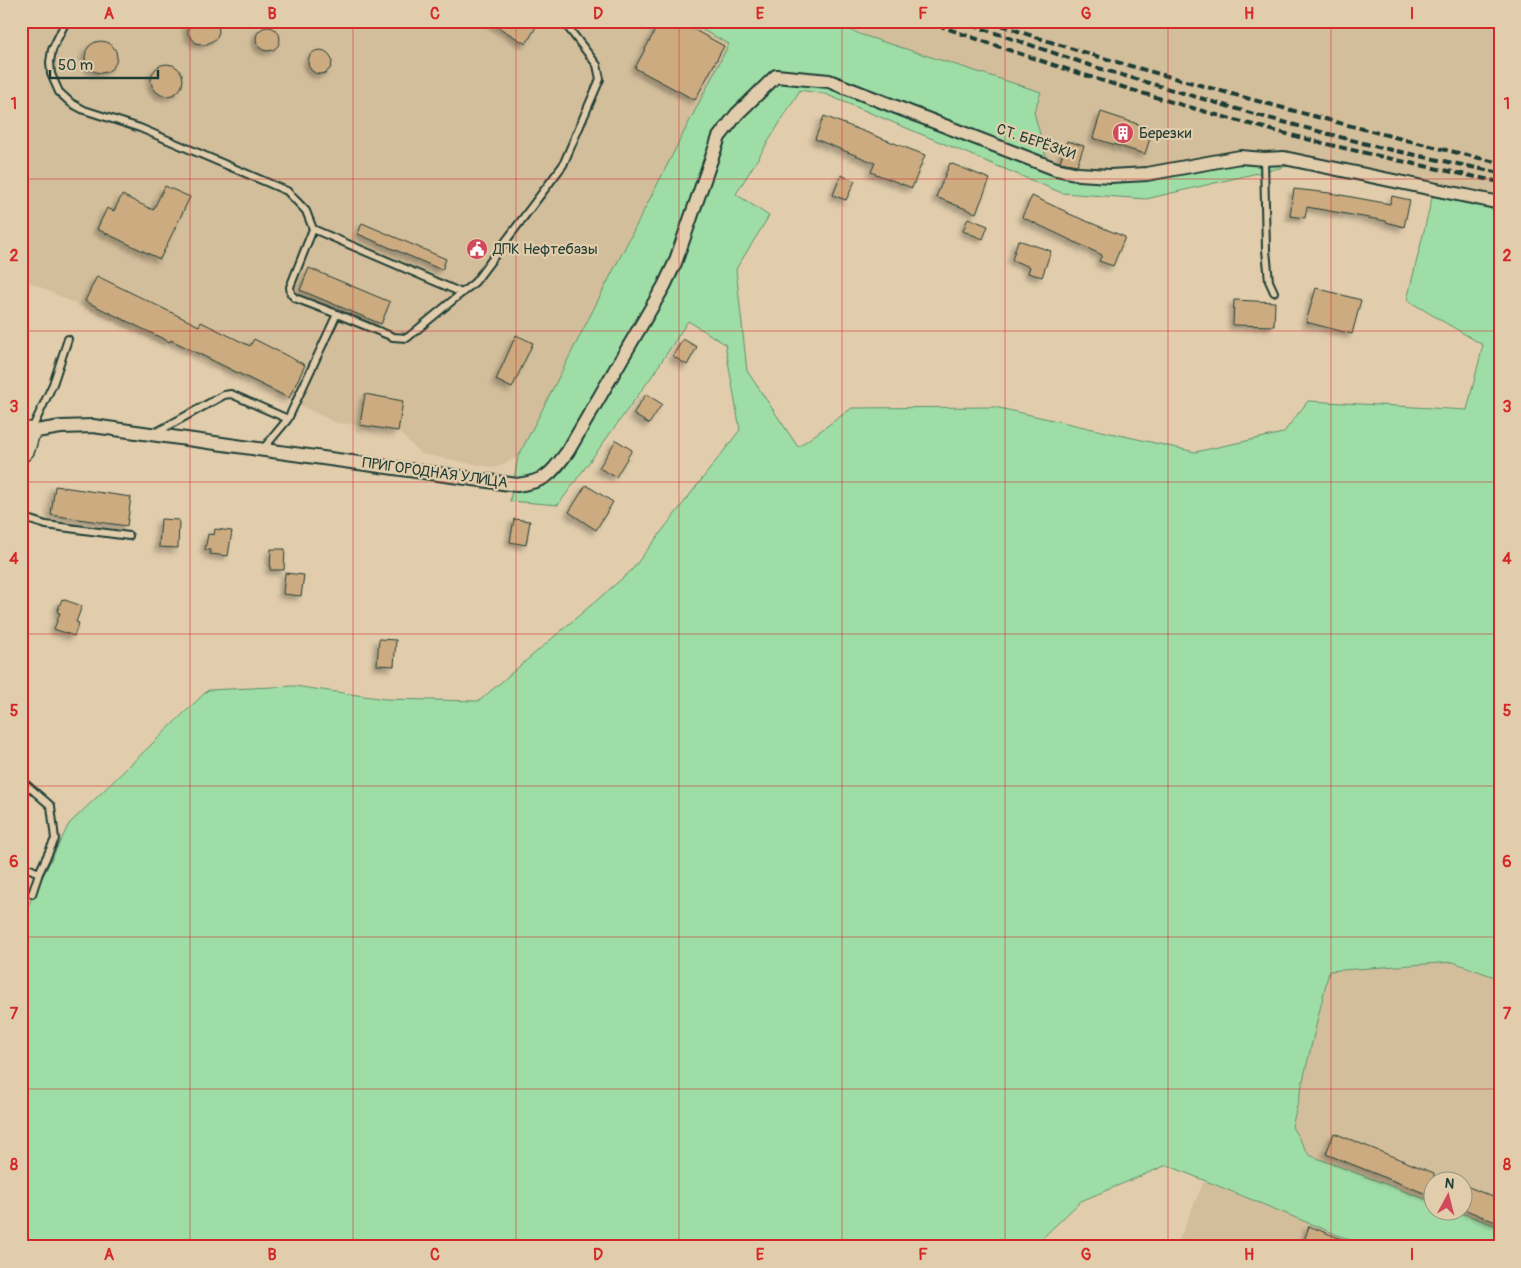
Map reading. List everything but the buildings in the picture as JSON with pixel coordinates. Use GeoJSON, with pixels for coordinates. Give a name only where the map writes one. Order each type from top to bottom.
{"type":"FeatureCollection","features":[{"type":"Feature","properties":{"kind":"street","name":"СТ. БЕРЁЗКИ"},"geometry":{"type":"LineString","coordinates":[[776,76],[829,81],[1056,169],[1079,174],[1110,176],[1147,174],[1240,157],[1284,158],[1500,203]]}},
{"type":"Feature","properties":{"kind":"street","name":"ПРИГОРОДНАЯ УЛИЦА"},"geometry":{"type":"LineString","coordinates":[[30,432],[61,427],[93,426],[517,485],[536,482],[552,472],[568,451],[664,286],[675,263],[719,138],[737,114],[776,76]]}},
{"type":"Feature","properties":{"kind":"street"},"geometry":{"type":"LineString","coordinates":[[21,453],[30,432]]}},
{"type":"Feature","properties":{"kind":"lane"},"geometry":{"type":"LineString","coordinates":[[66,21],[52,50],[50,62],[51,74],[59,92],[71,103],[84,110],[140,128],[287,191],[306,212],[313,229],[290,287],[291,294],[295,298],[393,337],[407,338],[475,282],[563,165],[600,79],[598,65],[563,21]]}},
{"type":"Feature","properties":{"kind":"lane"},"geometry":{"type":"LineString","coordinates":[[1264,159],[1266,250],[1269,281],[1274,292]]}},
{"type":"Feature","properties":{"kind":"lane"},"geometry":{"type":"LineString","coordinates":[[313,229],[462,293]]}},
{"type":"Feature","properties":{"kind":"lane"},"geometry":{"type":"LineString","coordinates":[[263,449],[288,419],[336,314]]}},
{"type":"Feature","properties":{"kind":"lane"},"geometry":{"type":"LineString","coordinates":[[30,432],[53,384],[68,339]]}},
{"type":"Feature","properties":{"kind":"lane"},"geometry":{"type":"LineString","coordinates":[[154,434],[224,395],[231,394],[288,419]]}},
{"type":"Feature","properties":{"kind":"lane"},"geometry":{"type":"LineString","coordinates":[[21,518],[46,525],[129,536]]}},
{"type":"Feature","properties":{"kind":"lane"},"geometry":{"type":"LineString","coordinates":[[21,780],[51,806],[55,839],[39,873],[32,894]]}},
{"type":"Feature","properties":{"kind":"lane"},"geometry":{"type":"LineString","coordinates":[[21,865],[39,873]]}},
{"type":"Feature","properties":{"kind":"shaded area"},"geometry":{"type":"Polygon","coordinates":[[[21,21],[686,21],[730,44],[518,457],[495,468],[421,454],[398,431],[336,423],[170,342],[162,345],[21,278],[21,21]]]}},
{"type":"Feature","properties":{"kind":"shaded area"},"geometry":{"type":"Polygon","coordinates":[[[828,21],[1500,21],[1500,209],[1292,165],[1148,180],[1050,172],[1034,112],[1041,92],[862,35],[828,21]]]}},
{"type":"Feature","properties":{"kind":"shaded area"},"geometry":{"type":"Polygon","coordinates":[[[1453,962],[1500,979],[1500,1227],[1474,1218],[1474,1170],[1424,1170],[1424,1199],[1309,1155],[1292,1127],[1329,971],[1453,962]]]}},
{"type":"Feature","properties":{"kind":"shaded area"},"geometry":{"type":"Polygon","coordinates":[[[1204,1181],[1367,1247],[1184,1247],[1177,1244],[1204,1181]]]}},
{"type":"Feature","properties":{"kind":"green space"},"geometry":{"type":"Polygon","coordinates":[[[686,21],[828,21],[862,35],[1041,92],[1034,112],[1050,172],[1078,177],[1241,162],[1292,165],[1146,199],[1062,193],[825,94],[800,90],[736,194],[769,216],[736,269],[747,371],[798,447],[852,408],[995,407],[1195,452],[1283,433],[1308,401],[1467,410],[1483,345],[1407,300],[1433,194],[1500,209],[1500,979],[1453,962],[1329,971],[1292,1127],[1309,1155],[1424,1199],[1424,1220],[1474,1220],[1474,1218],[1500,1227],[1500,1247],[1367,1247],[1167,1165],[1081,1201],[1033,1247],[21,1247],[21,920],[69,824],[208,690],[294,686],[385,699],[479,701],[631,571],[740,430],[725,344],[688,321],[652,376],[558,505],[510,501],[518,457],[729,44],[686,21]]]}},
{"type":"Feature","properties":{"kind":"railway"},"geometry":{"type":"LineString","coordinates":[[630,21],[646,29]]}},
{"type":"Feature","properties":{"kind":"railway"},"geometry":{"type":"LineString","coordinates":[[926,21],[1090,77],[1215,114],[1348,149],[1500,182]]}},
{"type":"Feature","properties":{"kind":"railway"},"geometry":{"type":"LineString","coordinates":[[960,21],[1098,68],[1261,116],[1378,147],[1500,173]]}},
{"type":"Feature","properties":{"kind":"railway"},"geometry":{"type":"LineString","coordinates":[[990,21],[1064,46],[1139,68],[1344,124],[1500,163]]}},
{"type":"Feature","properties":{"kind":"place","name":"Березки"},"geometry":{"type":"Point","coordinates":[1123,133]}},
{"type":"Feature","properties":{"kind":"place","name":"ДПК Нефтебазы"},"geometry":{"type":"Point","coordinates":[477,249]}}]}
